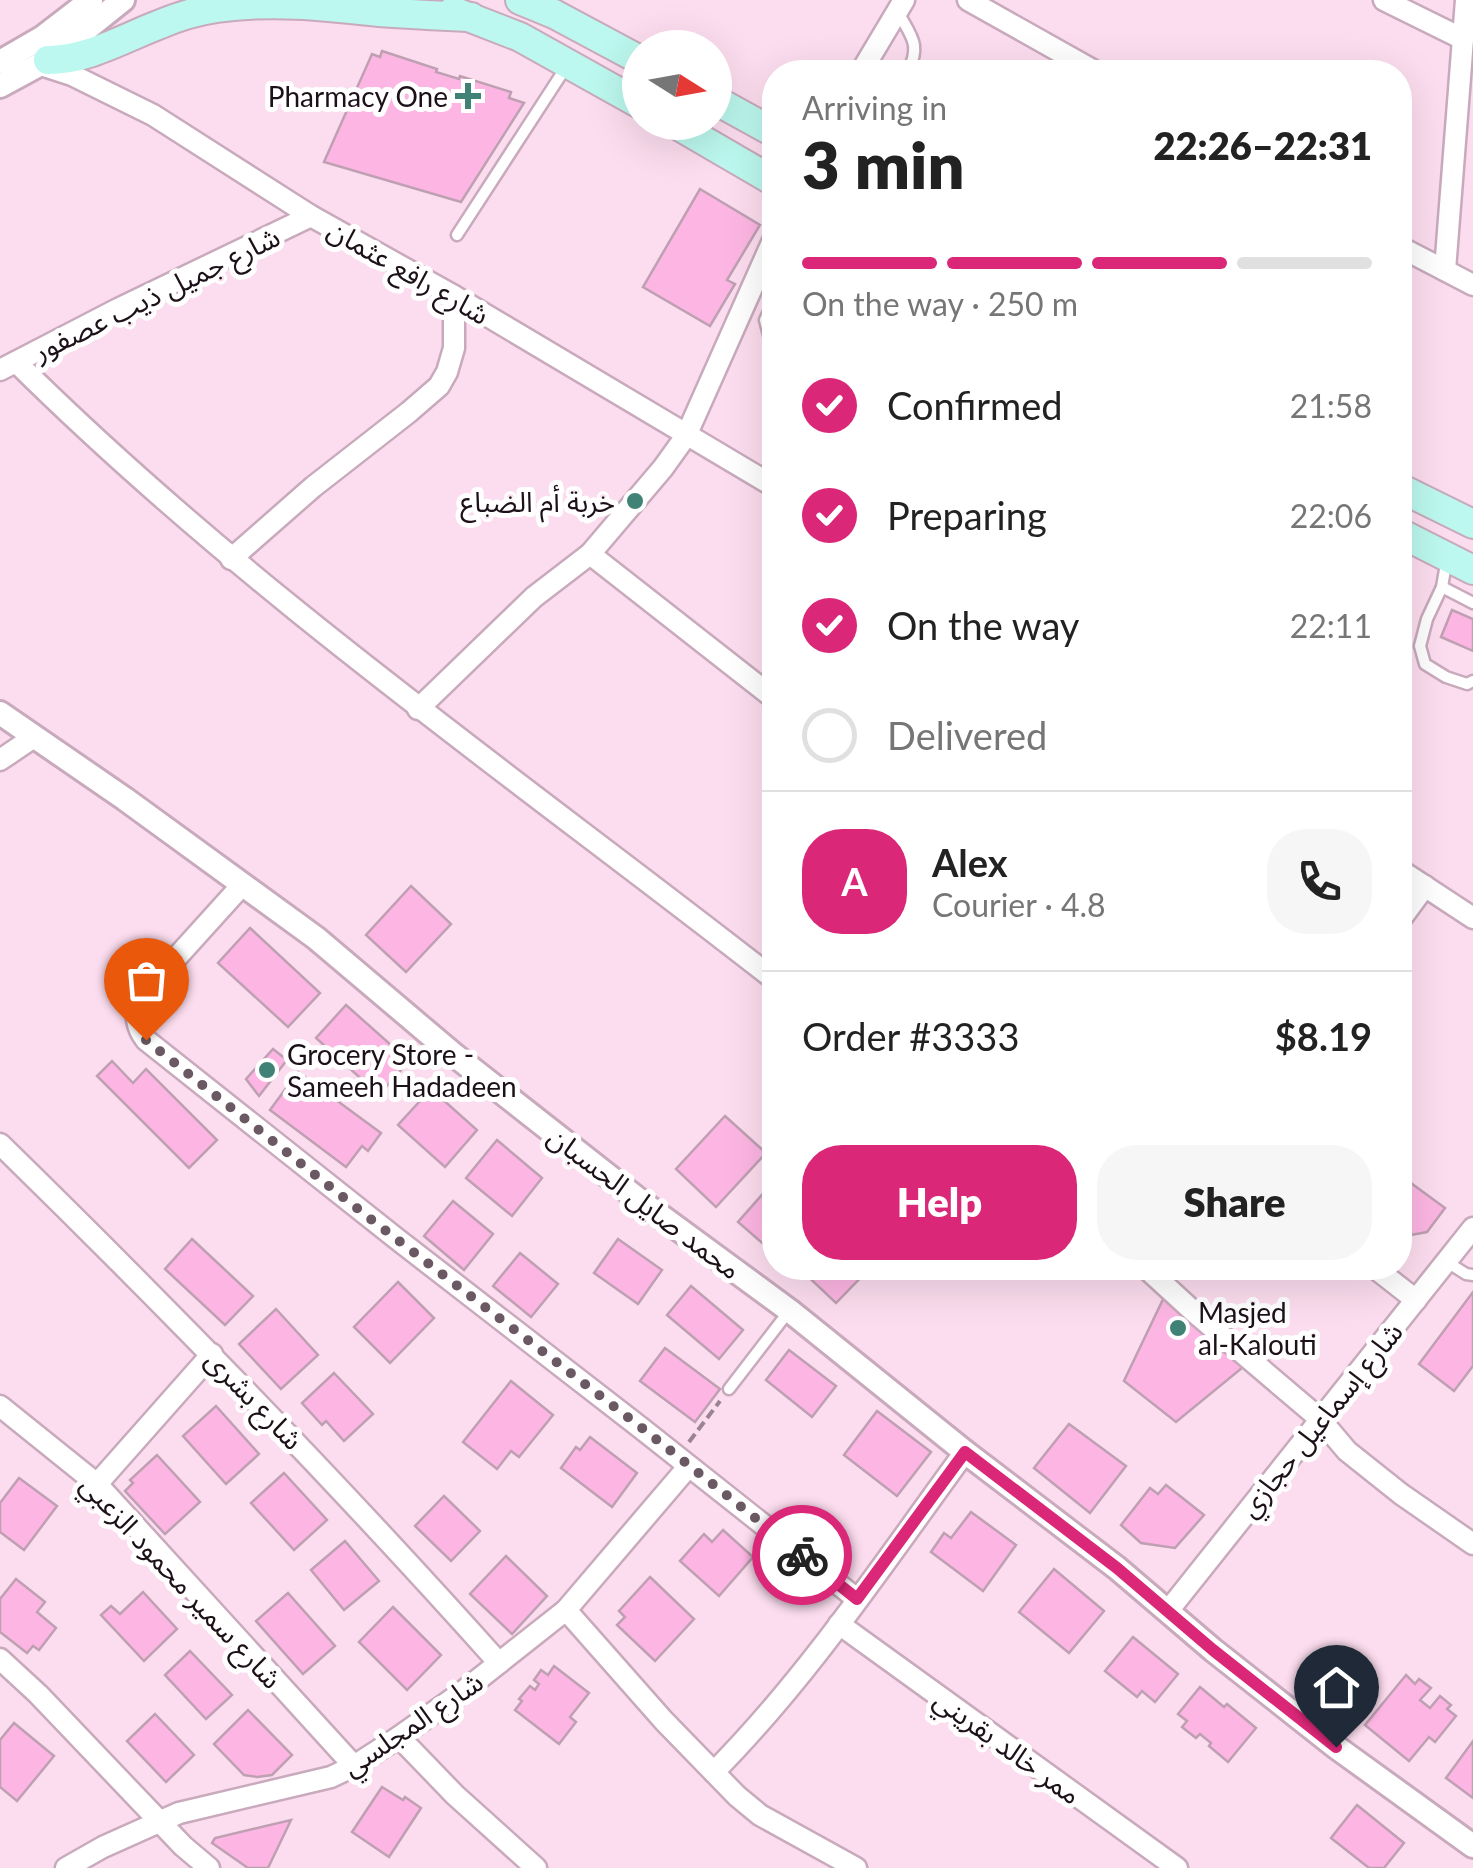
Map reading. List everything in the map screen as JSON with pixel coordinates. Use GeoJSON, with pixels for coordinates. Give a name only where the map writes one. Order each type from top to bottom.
{"type":"FeatureCollection","features":[{"type":"Feature","properties":{"kind":"main road"},"geometry":{"type":"LineString","coordinates":[[418,0],[520,37],[622,93]]}},
{"type":"Feature","properties":{"kind":"main road"},"geometry":{"type":"LineString","coordinates":[[520,0],[622,50]]}},
{"type":"Feature","properties":{"kind":"main road"},"geometry":{"type":"LineString","coordinates":[[44,63],[87,53],[186,14],[242,4],[316,4],[471,17]]}},
{"type":"Feature","properties":{"kind":"main road"},"geometry":{"type":"LineString","coordinates":[[732,109],[762,126]]}},
{"type":"Feature","properties":{"kind":"main road"},"geometry":{"type":"LineString","coordinates":[[703,140],[762,174]]}},
{"type":"Feature","properties":{"kind":"main road"},"geometry":{"type":"LineString","coordinates":[[1412,494],[1473,524]]}},
{"type":"Feature","properties":{"kind":"main road"},"geometry":{"type":"LineString","coordinates":[[1412,539],[1473,570]]}},
{"type":"Feature","properties":{"kind":"street"},"geometry":{"type":"LineString","coordinates":[[0,62],[43,37],[91,0]]}},
{"type":"Feature","properties":{"kind":"street"},"geometry":{"type":"LineString","coordinates":[[0,86],[44,63],[123,0]]}},
{"type":"Feature","properties":{"kind":"street"},"geometry":{"type":"LineString","coordinates":[[968,0],[1075,60]]}},
{"type":"Feature","properties":{"kind":"street"},"geometry":{"type":"LineString","coordinates":[[1384,0],[1463,39]]}},
{"type":"Feature","properties":{"kind":"street"},"geometry":{"type":"LineString","coordinates":[[1444,270],[1466,0]]}},
{"type":"Feature","properties":{"kind":"street"},"geometry":{"type":"LineString","coordinates":[[868,60],[901,6]]}},
{"type":"Feature","properties":{"kind":"street","name":"شارع رافع عثمان"},"geometry":{"type":"LineString","coordinates":[[44,63],[152,115],[311,216],[454,296],[762,480]]}},
{"type":"Feature","properties":{"kind":"street","name":"شارع جميل ذيب عصفور"},"geometry":{"type":"LineString","coordinates":[[8,366],[311,216]]}},
{"type":"Feature","properties":{"kind":"street"},"geometry":{"type":"LineString","coordinates":[[1412,253],[1473,285]]}},
{"type":"Feature","properties":{"kind":"street"},"geometry":{"type":"LineString","coordinates":[[418,708],[534,598],[590,554],[663,468],[686,436],[762,265]]}},
{"type":"Feature","properties":{"kind":"street"},"geometry":{"type":"LineString","coordinates":[[231,559],[312,486],[439,386],[454,348],[454,296]]}},
{"type":"Feature","properties":{"kind":"street"},"geometry":{"type":"LineString","coordinates":[[8,366],[69,413],[231,559],[321,633],[762,970]]}},
{"type":"Feature","properties":{"kind":"street"},"geometry":{"type":"LineString","coordinates":[[590,554],[762,689]]}},
{"type":"Feature","properties":{"kind":"street","name":"محمد صايل الحسبان"},"geometry":{"type":"LineString","coordinates":[[0,714],[126,799],[316,938],[453,1054],[790,1311],[1102,1556],[1336,1747],[1473,1846]]}},
{"type":"Feature","properties":{"kind":"street"},"geometry":{"type":"LineString","coordinates":[[0,760],[34,737]]}},
{"type":"Feature","properties":{"kind":"street"},"geometry":{"type":"LineString","coordinates":[[1412,878],[1473,918]]}},
{"type":"Feature","properties":{"kind":"street"},"geometry":{"type":"LineString","coordinates":[[243,884],[138,1000],[139,1031],[173,1064],[857,1599]]}},
{"type":"Feature","properties":{"kind":"street"},"geometry":{"type":"LineString","coordinates":[[1412,904],[1425,886]]}},
{"type":"Feature","properties":{"kind":"street","name":"شارع بشرى"},"geometry":{"type":"LineString","coordinates":[[0,1144],[212,1354],[499,1663]]}},
{"type":"Feature","properties":{"kind":"street","name":"شارع إسماعيل حجازي"},"geometry":{"type":"LineString","coordinates":[[1168,1611],[1473,1228]]}},
{"type":"Feature","properties":{"kind":"street"},"geometry":{"type":"LineString","coordinates":[[1159,1280],[1320,1419],[1346,1452],[1473,1544]]}},
{"type":"Feature","properties":{"kind":"street"},"geometry":{"type":"LineString","coordinates":[[1390,1280],[1416,1300]]}},
{"type":"Feature","properties":{"kind":"street"},"geometry":{"type":"LineString","coordinates":[[97,1484],[212,1354]]}},
{"type":"Feature","properties":{"kind":"street","name":"شارع سمير محمود الزعبي"},"geometry":{"type":"LineString","coordinates":[[0,1406],[97,1484],[354,1766]]}},
{"type":"Feature","properties":{"kind":"street"},"geometry":{"type":"LineString","coordinates":[[714,1772],[760,1723],[839,1624],[965,1452]]}},
{"type":"Feature","properties":{"kind":"street","name":"شارع المجلسي"},"geometry":{"type":"LineString","coordinates":[[66,1868],[103,1847],[208,1805],[330,1777],[399,1737],[566,1610],[683,1462]]}},
{"type":"Feature","properties":{"kind":"street"},"geometry":{"type":"LineString","coordinates":[[566,1610],[664,1721],[760,1815],[856,1868]]}},
{"type":"Feature","properties":{"kind":"street","name":"ممر خالد بقريني"},"geometry":{"type":"LineString","coordinates":[[839,1624],[1176,1868]]}},
{"type":"Feature","properties":{"kind":"street"},"geometry":{"type":"LineString","coordinates":[[0,1659],[209,1868]]}},
{"type":"Feature","properties":{"kind":"street"},"geometry":{"type":"LineString","coordinates":[[399,1737],[536,1868]]}},
{"type":"Feature","properties":{"kind":"lane"},"geometry":{"type":"LineString","coordinates":[[901,6],[912,38],[914,60]]}},
{"type":"Feature","properties":{"kind":"lane"},"geometry":{"type":"LineString","coordinates":[[458,235],[569,62]]}},
{"type":"Feature","properties":{"kind":"lane"},"geometry":{"type":"LineString","coordinates":[[1447,558],[1442,587],[1420,646],[1425,664],[1467,684],[1473,681]]}},
{"type":"Feature","properties":{"kind":"lane"},"geometry":{"type":"LineString","coordinates":[[1442,587],[1473,602]]}},
{"type":"Feature","properties":{"kind":"lane"},"geometry":{"type":"LineString","coordinates":[[1446,1261],[1473,1275]]}},
{"type":"Feature","properties":{"kind":"lane"},"geometry":{"type":"LineString","coordinates":[[729,1390],[790,1311]]}},
{"type":"Feature","properties":{"kind":"path"},"geometry":{"type":"LineString","coordinates":[[683,1462],[729,1390]]}},
{"type":"Feature","properties":{"kind":"building"},"geometry":{"type":"Polygon","coordinates":[[[382,51],[437,69],[436,72],[511,92],[509,98],[524,103],[461,202],[324,162],[372,54],[380,57],[382,51]]]}},
{"type":"Feature","properties":{"kind":"building"},"geometry":{"type":"Polygon","coordinates":[[[700,189],[760,225],[727,280],[735,284],[710,326],[643,287],[700,189]]]}},
{"type":"Feature","properties":{"kind":"building"},"geometry":{"type":"Polygon","coordinates":[[[1452,610],[1473,619],[1473,651],[1441,637],[1452,610]]]}},
{"type":"Feature","properties":{"kind":"building"},"geometry":{"type":"Polygon","coordinates":[[[411,886],[451,924],[406,972],[366,935],[411,886]]]}},
{"type":"Feature","properties":{"kind":"building"},"geometry":{"type":"Polygon","coordinates":[[[250,928],[320,993],[288,1027],[218,963],[250,928]]]}},
{"type":"Feature","properties":{"kind":"building"},"geometry":{"type":"Polygon","coordinates":[[[346,1005],[409,1061],[379,1095],[316,1038],[346,1005]]]}},
{"type":"Feature","properties":{"kind":"building","name":"Grocery Store - Sameeh Hadadeen"},"geometry":{"type":"Polygon","coordinates":[[[273,1049],[287,1060],[259,1096],[246,1079],[273,1049]]]}},
{"type":"Feature","properties":{"kind":"building"},"geometry":{"type":"Polygon","coordinates":[[[112,1061],[133,1083],[146,1069],[217,1140],[189,1168],[97,1076],[112,1061]]]}},
{"type":"Feature","properties":{"kind":"building"},"geometry":{"type":"Polygon","coordinates":[[[298,1072],[381,1133],[368,1151],[362,1146],[346,1167],[270,1110],[298,1072]]]}},
{"type":"Feature","properties":{"kind":"building"},"geometry":{"type":"Polygon","coordinates":[[[431,1089],[477,1130],[445,1167],[398,1125],[431,1089]]]}},
{"type":"Feature","properties":{"kind":"building"},"geometry":{"type":"Polygon","coordinates":[[[725,1116],[762,1149],[762,1157],[716,1207],[676,1169],[725,1116]]]}},
{"type":"Feature","properties":{"kind":"building"},"geometry":{"type":"Polygon","coordinates":[[[497,1140],[542,1178],[512,1216],[466,1178],[497,1140]]]}},
{"type":"Feature","properties":{"kind":"building"},"geometry":{"type":"Polygon","coordinates":[[[1412,1184],[1445,1208],[1427,1232],[1412,1235],[1412,1184]]]}},
{"type":"Feature","properties":{"kind":"building"},"geometry":{"type":"Polygon","coordinates":[[[762,1195],[762,1243],[738,1222],[762,1195]]]}},
{"type":"Feature","properties":{"kind":"building"},"geometry":{"type":"Polygon","coordinates":[[[453,1201],[493,1234],[464,1270],[424,1236],[453,1201]]]}},
{"type":"Feature","properties":{"kind":"building"},"geometry":{"type":"Polygon","coordinates":[[[192,1239],[253,1296],[225,1325],[165,1269],[192,1239]]]}},
{"type":"Feature","properties":{"kind":"building"},"geometry":{"type":"Polygon","coordinates":[[[618,1239],[662,1270],[638,1304],[594,1273],[618,1239]]]}},
{"type":"Feature","properties":{"kind":"building"},"geometry":{"type":"Polygon","coordinates":[[[520,1253],[558,1284],[531,1317],[493,1286],[520,1253]]]}},
{"type":"Feature","properties":{"kind":"building"},"geometry":{"type":"Polygon","coordinates":[[[812,1280],[858,1280],[836,1303],[812,1280]]]}},
{"type":"Feature","properties":{"kind":"building"},"geometry":{"type":"Polygon","coordinates":[[[398,1282],[434,1318],[390,1363],[354,1327],[398,1282]]]}},
{"type":"Feature","properties":{"kind":"building"},"geometry":{"type":"Polygon","coordinates":[[[691,1286],[743,1330],[719,1359],[667,1315],[691,1286]]]}},
{"type":"Feature","properties":{"kind":"building"},"geometry":{"type":"Polygon","coordinates":[[[1473,1292],[1473,1366],[1454,1391],[1419,1364],[1473,1292]]]}},
{"type":"Feature","properties":{"kind":"building","name":"Masjed al-Kalouti"},"geometry":{"type":"Polygon","coordinates":[[[1166,1293],[1248,1363],[1176,1422],[1124,1381],[1166,1293]]]}},
{"type":"Feature","properties":{"kind":"building"},"geometry":{"type":"Polygon","coordinates":[[[276,1309],[318,1355],[281,1389],[239,1344],[276,1309]]]}},
{"type":"Feature","properties":{"kind":"building"},"geometry":{"type":"Polygon","coordinates":[[[665,1348],[720,1389],[695,1422],[640,1381],[665,1348]]]}},
{"type":"Feature","properties":{"kind":"building"},"geometry":{"type":"Polygon","coordinates":[[[789,1350],[836,1386],[812,1417],[766,1380],[789,1350]]]}},
{"type":"Feature","properties":{"kind":"building"},"geometry":{"type":"Polygon","coordinates":[[[334,1373],[373,1414],[344,1441],[302,1403],[334,1373]]]}},
{"type":"Feature","properties":{"kind":"building"},"geometry":{"type":"Polygon","coordinates":[[[511,1381],[553,1415],[519,1457],[511,1451],[497,1469],[463,1442],[511,1381]]]}},
{"type":"Feature","properties":{"kind":"building"},"geometry":{"type":"Polygon","coordinates":[[[216,1406],[259,1454],[226,1484],[183,1436],[216,1406]]]}},
{"type":"Feature","properties":{"kind":"building"},"geometry":{"type":"Polygon","coordinates":[[[877,1411],[931,1452],[897,1496],[844,1455],[877,1411]]]}},
{"type":"Feature","properties":{"kind":"building"},"geometry":{"type":"Polygon","coordinates":[[[1069,1424],[1126,1466],[1090,1513],[1034,1468],[1069,1424]]]}},
{"type":"Feature","properties":{"kind":"building"},"geometry":{"type":"Polygon","coordinates":[[[590,1437],[637,1473],[612,1507],[561,1468],[576,1447],[580,1450],[590,1437]]]}},
{"type":"Feature","properties":{"kind":"building"},"geometry":{"type":"Polygon","coordinates":[[[157,1455],[200,1502],[165,1534],[125,1491],[133,1483],[130,1480],[157,1455]]]}},
{"type":"Feature","properties":{"kind":"building"},"geometry":{"type":"Polygon","coordinates":[[[284,1473],[327,1520],[294,1550],[251,1503],[284,1473]]]}},
{"type":"Feature","properties":{"kind":"building"},"geometry":{"type":"Polygon","coordinates":[[[19,1478],[57,1506],[24,1550],[0,1532],[0,1503],[19,1478]]]}},
{"type":"Feature","properties":{"kind":"building"},"geometry":{"type":"Polygon","coordinates":[[[1166,1485],[1204,1515],[1175,1548],[1141,1543],[1121,1525],[1150,1488],[1158,1494],[1166,1485]]]}},
{"type":"Feature","properties":{"kind":"building"},"geometry":{"type":"Polygon","coordinates":[[[444,1496],[480,1531],[451,1561],[415,1526],[444,1496]]]}},
{"type":"Feature","properties":{"kind":"building"},"geometry":{"type":"Polygon","coordinates":[[[971,1512],[1016,1545],[983,1591],[931,1552],[944,1533],[951,1538],[971,1512]]]}},
{"type":"Feature","properties":{"kind":"building"},"geometry":{"type":"Polygon","coordinates":[[[723,1530],[753,1557],[719,1596],[680,1561],[704,1534],[712,1542],[723,1530]]]}},
{"type":"Feature","properties":{"kind":"building"},"geometry":{"type":"Polygon","coordinates":[[[345,1541],[379,1581],[344,1610],[311,1570],[345,1541]]]}},
{"type":"Feature","properties":{"kind":"building"},"geometry":{"type":"Polygon","coordinates":[[[506,1556],[547,1596],[512,1634],[470,1594],[506,1556]]]}},
{"type":"Feature","properties":{"kind":"building"},"geometry":{"type":"Polygon","coordinates":[[[1054,1569],[1104,1611],[1069,1653],[1019,1612],[1054,1569]]]}},
{"type":"Feature","properties":{"kind":"building"},"geometry":{"type":"Polygon","coordinates":[[[650,1577],[694,1619],[655,1661],[617,1625],[625,1617],[619,1611],[650,1577]]]}},
{"type":"Feature","properties":{"kind":"building"},"geometry":{"type":"Polygon","coordinates":[[[16,1579],[45,1602],[37,1612],[56,1628],[39,1650],[33,1646],[27,1653],[0,1632],[0,1599],[16,1579]]]}},
{"type":"Feature","properties":{"kind":"building"},"geometry":{"type":"Polygon","coordinates":[[[143,1592],[177,1629],[144,1661],[101,1615],[111,1606],[120,1614],[143,1592]]]}},
{"type":"Feature","properties":{"kind":"building"},"geometry":{"type":"Polygon","coordinates":[[[288,1593],[335,1646],[303,1674],[256,1621],[288,1593]]]}},
{"type":"Feature","properties":{"kind":"building"},"geometry":{"type":"Polygon","coordinates":[[[393,1607],[441,1655],[407,1690],[359,1642],[393,1607]]]}},
{"type":"Feature","properties":{"kind":"building"},"geometry":{"type":"Polygon","coordinates":[[[1133,1637],[1178,1674],[1155,1702],[1142,1691],[1137,1697],[1105,1671],[1133,1637]]]}},
{"type":"Feature","properties":{"kind":"building"},"geometry":{"type":"Polygon","coordinates":[[[190,1651],[232,1695],[206,1719],[165,1675],[190,1651]]]}},
{"type":"Feature","properties":{"kind":"building"},"geometry":{"type":"Polygon","coordinates":[[[554,1666],[589,1693],[570,1717],[576,1722],[559,1744],[515,1710],[530,1686],[535,1690],[539,1684],[534,1680],[541,1670],[548,1675],[554,1666]]]}},
{"type":"Feature","properties":{"kind":"building"},"geometry":{"type":"Polygon","coordinates":[[[1406,1675],[1415,1684],[1419,1679],[1431,1688],[1420,1700],[1430,1708],[1440,1696],[1456,1716],[1435,1742],[1429,1737],[1409,1761],[1365,1725],[1406,1675]]]}},
{"type":"Feature","properties":{"kind":"building"},"geometry":{"type":"Polygon","coordinates":[[[1200,1687],[1256,1728],[1228,1762],[1200,1734],[1196,1738],[1182,1727],[1187,1721],[1178,1714],[1200,1687]]]}},
{"type":"Feature","properties":{"kind":"building"},"geometry":{"type":"Polygon","coordinates":[[[248,1710],[292,1755],[272,1775],[244,1775],[214,1744],[248,1710]]]}},
{"type":"Feature","properties":{"kind":"building"},"geometry":{"type":"Polygon","coordinates":[[[155,1714],[194,1755],[166,1782],[127,1741],[155,1714]]]}},
{"type":"Feature","properties":{"kind":"building"},"geometry":{"type":"Polygon","coordinates":[[[14,1723],[54,1756],[17,1801],[0,1787],[0,1740],[14,1723]]]}},
{"type":"Feature","properties":{"kind":"building"},"geometry":{"type":"Polygon","coordinates":[[[1473,1741],[1473,1798],[1446,1778],[1473,1741]]]}},
{"type":"Feature","properties":{"kind":"building"},"geometry":{"type":"Polygon","coordinates":[[[382,1787],[421,1808],[389,1857],[352,1832],[382,1787]]]}},
{"type":"Feature","properties":{"kind":"building"},"geometry":{"type":"Polygon","coordinates":[[[1357,1805],[1404,1843],[1384,1868],[1369,1868],[1331,1838],[1357,1805]]]}},
{"type":"Feature","properties":{"kind":"building"},"geometry":{"type":"Polygon","coordinates":[[[291,1820],[268,1868],[248,1868],[212,1843],[215,1838],[291,1820]]]}},
{"type":"Feature","properties":{"kind":"way so far"},"geometry":{"type":"LineString","coordinates":[[146,1040],[802,1555]]}},
{"type":"Feature","properties":{"kind":"place","name":"Pharmacy One"},"geometry":{"type":"Point","coordinates":[468,96]}},
{"type":"Feature","properties":{"kind":"place","name":"خربة أم الضباع"},"geometry":{"type":"Point","coordinates":[635,501]}},
{"type":"Feature","properties":{"kind":"place","name":"Grocery Store - Sameeh Hadadeen"},"geometry":{"type":"Point","coordinates":[267,1070]}},
{"type":"Feature","properties":{"kind":"place","name":"Masjed al-Kalouti"},"geometry":{"type":"Point","coordinates":[1178,1328]}},
{"type":"Feature","properties":{"kind":"route"},"geometry":{"type":"LineString","coordinates":[[802,1555],[857,1599],[965,1452],[1117,1568],[1336,1747]]}}]}
